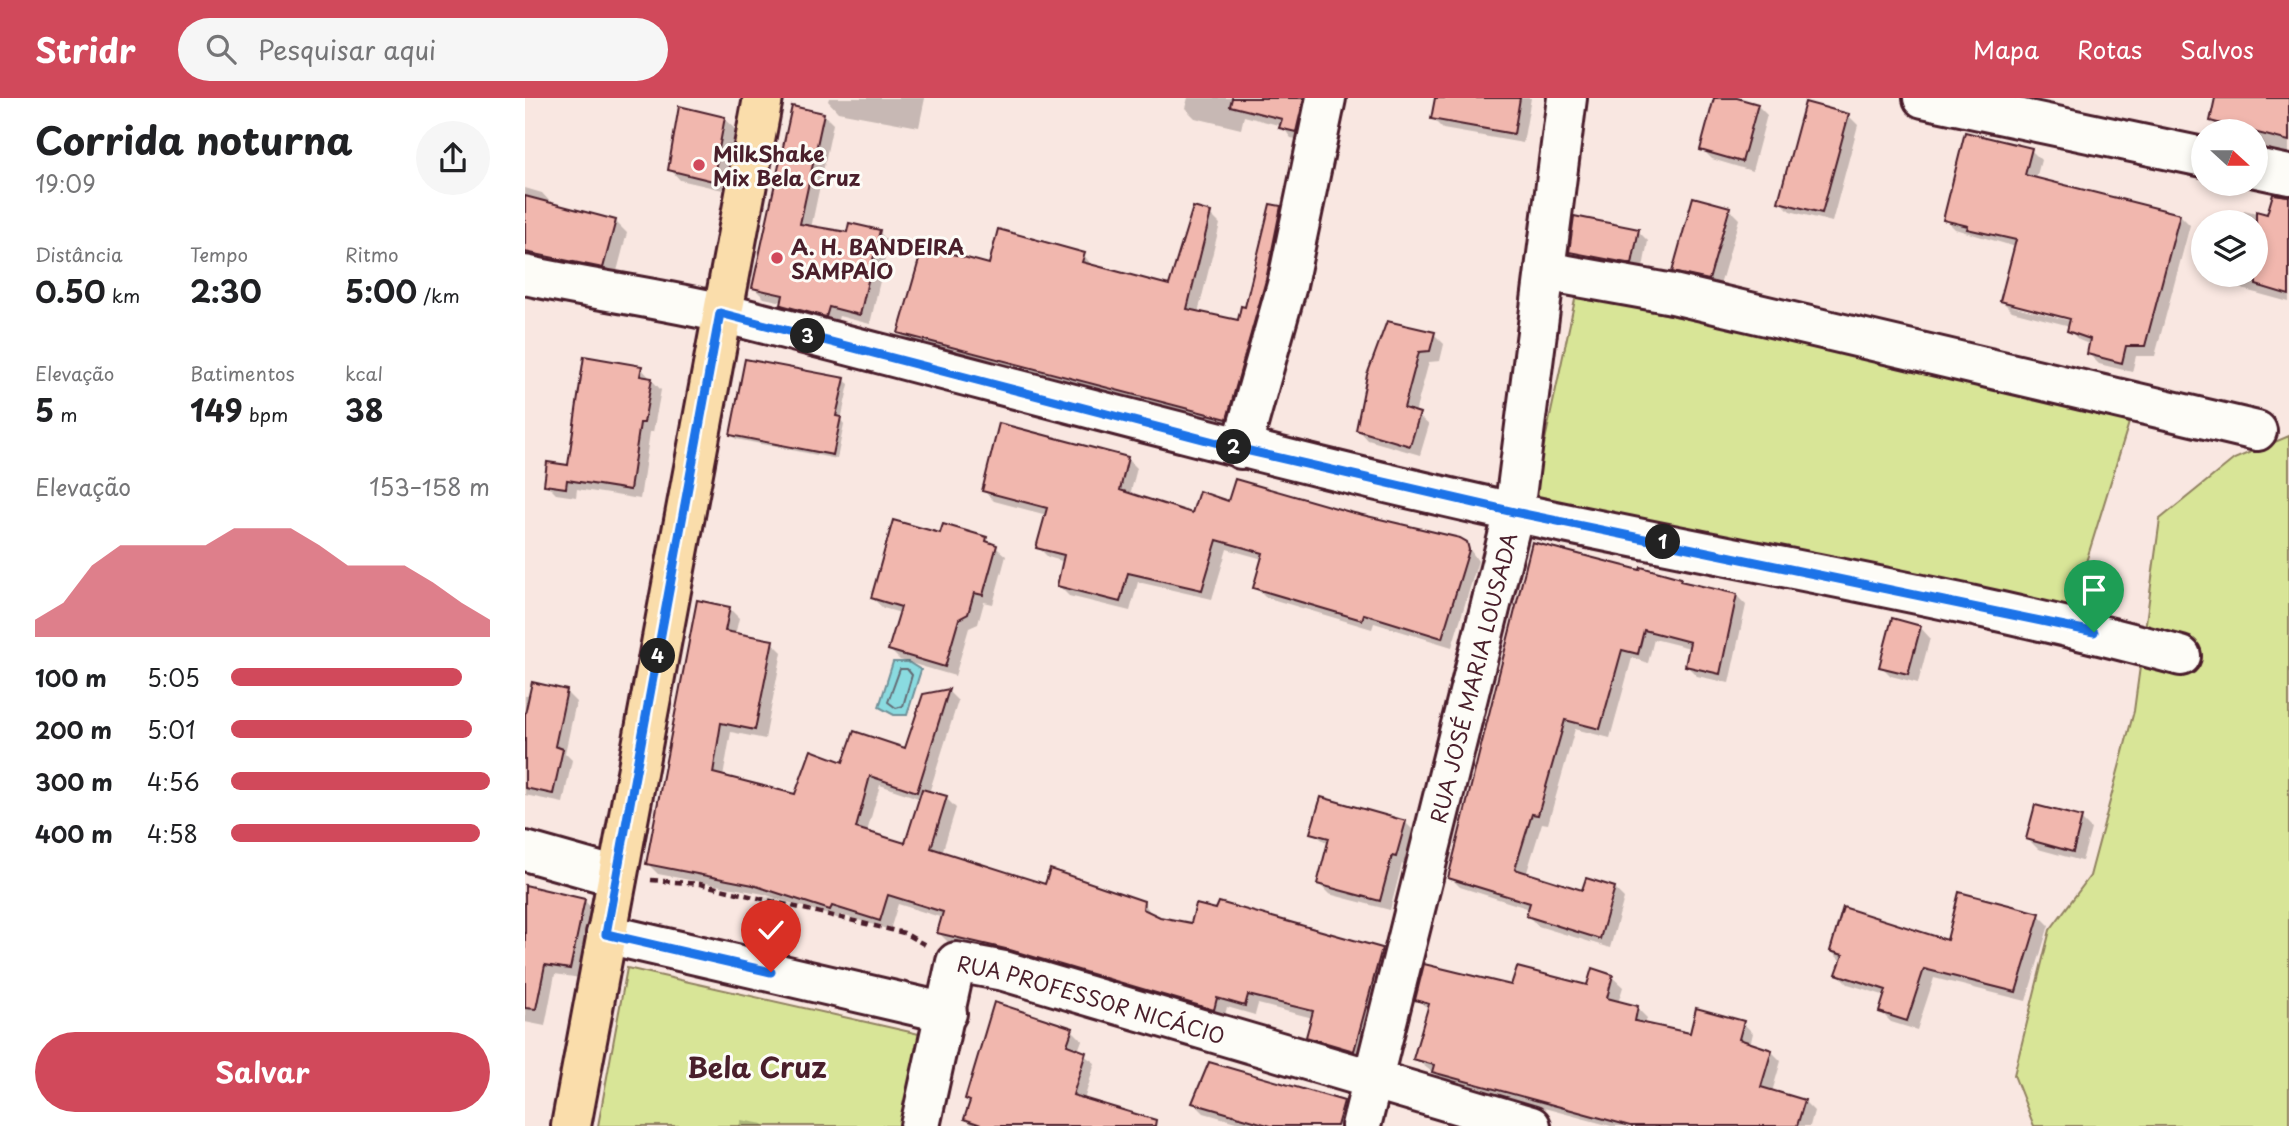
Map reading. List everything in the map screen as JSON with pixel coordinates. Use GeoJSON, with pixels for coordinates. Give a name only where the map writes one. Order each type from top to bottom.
{"type":"FeatureCollection","features":[{"type":"Feature","properties":{"kind":"main road"},"geometry":{"type":"LineString","coordinates":[[571,1126],[720,313],[763,98]]}},
{"type":"Feature","properties":{"kind":"street"},"geometry":{"type":"LineString","coordinates":[[1241,449],[1287,285],[1326,98]]}},
{"type":"Feature","properties":{"kind":"street","name":"RUA JOSÉ MARIA LOUSADA"},"geometry":{"type":"LineString","coordinates":[[1361,1126],[1514,512],[1567,98]]}},
{"type":"Feature","properties":{"kind":"street"},"geometry":{"type":"LineString","coordinates":[[1923,98],[2191,154]]}},
{"type":"Feature","properties":{"kind":"street"},"geometry":{"type":"LineString","coordinates":[[2268,171],[2289,175]]}},
{"type":"Feature","properties":{"kind":"street"},"geometry":{"type":"LineString","coordinates":[[1545,271],[1673,293],[2257,431]]}},
{"type":"Feature","properties":{"kind":"street"},"geometry":{"type":"LineString","coordinates":[[525,275],[720,313],[1241,449],[1514,512],[2094,632],[2181,656]]}},
{"type":"Feature","properties":{"kind":"street"},"geometry":{"type":"LineString","coordinates":[[525,851],[617,877]]}},
{"type":"Feature","properties":{"kind":"street","name":"RUA PROFESSOR NICÁCIO"},"geometry":{"type":"LineString","coordinates":[[606,934],[947,1013],[955,962],[1004,971],[1372,1082],[1531,1126]]}},
{"type":"Feature","properties":{"kind":"street"},"geometry":{"type":"LineString","coordinates":[[920,1126],[947,1013]]}},
{"type":"Feature","properties":{"kind":"path"},"geometry":{"type":"LineString","coordinates":[[617,877],[700,884],[904,933],[955,962]]}},
{"type":"Feature","properties":{"kind":"green space"},"geometry":{"type":"Polygon","coordinates":[[[1576,295],[2132,413],[2069,617],[1531,506],[1576,295]]]}},
{"type":"Feature","properties":{"kind":"green space"},"geometry":{"type":"Polygon","coordinates":[[[2289,436],[2289,1126],[2034,1126],[2014,1075],[2050,930],[2090,876],[2134,711],[2160,519],[2234,459],[2289,436]]]}},
{"type":"Feature","properties":{"kind":"green space"},"geometry":{"type":"Polygon","coordinates":[[[627,968],[928,1036],[904,1126],[598,1126],[627,968]]]}},
{"type":"Feature","properties":{"kind":"water"},"geometry":{"type":"Polygon","coordinates":[[[893,662],[908,662],[921,670],[907,715],[894,715],[879,707],[893,662]]]}},
{"type":"Feature","properties":{"kind":"building"},"geometry":{"type":"Polygon","coordinates":[[[1232,98],[1304,98],[1296,132],[1279,128],[1282,119],[1230,106],[1232,98]]]}},
{"type":"Feature","properties":{"kind":"building"},"geometry":{"type":"Polygon","coordinates":[[[1435,98],[1520,98],[1514,134],[1431,119],[1435,98]]]}},
{"type":"Feature","properties":{"kind":"building"},"geometry":{"type":"Polygon","coordinates":[[[1714,98],[1737,98],[1758,104],[1742,162],[1700,150],[1714,98]]]}},
{"type":"Feature","properties":{"kind":"building"},"geometry":{"type":"Polygon","coordinates":[[[2215,98],[2289,98],[2289,141],[2268,136],[2268,119],[2210,119],[2215,98]]]}},
{"type":"Feature","properties":{"kind":"building"},"geometry":{"type":"Polygon","coordinates":[[[1805,102],[1849,114],[1822,213],[1778,202],[1805,102]]]}},
{"type":"Feature","properties":{"kind":"building"},"geometry":{"type":"Polygon","coordinates":[[[679,106],[725,117],[713,181],[668,170],[679,106]]]}},
{"type":"Feature","properties":{"kind":"building"},"geometry":{"type":"Polygon","coordinates":[[[792,106],[824,113],[800,224],[847,232],[849,223],[880,230],[860,315],[829,307],[826,317],[781,305],[783,295],[752,288],[792,106]]]}},
{"type":"Feature","properties":{"kind":"building"},"geometry":{"type":"Polygon","coordinates":[[[1965,132],[2032,148],[2025,175],[2180,214],[2145,346],[2126,346],[2122,363],[2087,354],[2090,339],[2067,331],[2070,319],[2000,301],[2016,240],[1967,229],[1968,226],[1943,220],[1965,132]]]}},
{"type":"Feature","properties":{"kind":"building"},"geometry":{"type":"Polygon","coordinates":[[[2273,194],[2289,196],[2289,295],[2263,287],[2268,287],[2268,211],[2273,194]]]}},
{"type":"Feature","properties":{"kind":"building"},"geometry":{"type":"Polygon","coordinates":[[[525,196],[616,220],[603,268],[525,252],[525,196]]]}},
{"type":"Feature","properties":{"kind":"building"},"geometry":{"type":"Polygon","coordinates":[[[1693,197],[1730,207],[1709,280],[1672,272],[1693,197]]]}},
{"type":"Feature","properties":{"kind":"building"},"geometry":{"type":"Polygon","coordinates":[[[1270,204],[1281,206],[1266,280],[1227,419],[898,333],[923,246],[989,264],[998,229],[1085,253],[1082,262],[1169,285],[1193,207],[1211,212],[1187,309],[1238,320],[1241,306],[1245,307],[1270,204]]]}},
{"type":"Feature","properties":{"kind":"building"},"geometry":{"type":"Polygon","coordinates":[[[1574,216],[1639,229],[1632,264],[1569,252],[1574,216]]]}},
{"type":"Feature","properties":{"kind":"building"},"geometry":{"type":"Polygon","coordinates":[[[1387,321],[1435,332],[1430,351],[1419,352],[1404,408],[1420,413],[1410,446],[1356,430],[1367,375],[1387,321]]]}},
{"type":"Feature","properties":{"kind":"building"},"geometry":{"type":"Polygon","coordinates":[[[584,356],[642,366],[640,376],[652,378],[644,423],[640,423],[630,490],[567,480],[566,488],[544,485],[547,462],[568,465],[584,356]]]}},
{"type":"Feature","properties":{"kind":"building"},"geometry":{"type":"Polygon","coordinates":[[[745,359],[845,378],[836,416],[841,417],[833,455],[730,435],[745,359]]]}},
{"type":"Feature","properties":{"kind":"building"},"geometry":{"type":"Polygon","coordinates":[[[999,423],[1128,457],[1120,490],[1192,513],[1199,491],[1228,501],[1235,479],[1350,512],[1460,538],[1467,542],[1469,550],[1442,638],[1364,614],[1362,620],[1253,588],[1263,553],[1217,540],[1202,590],[1128,573],[1120,602],[1057,586],[1064,555],[1036,548],[1047,508],[982,491],[999,423]]]}},
{"type":"Feature","properties":{"kind":"building"},"geometry":{"type":"Polygon","coordinates":[[[893,520],[940,533],[943,524],[987,537],[986,541],[997,545],[983,595],[974,593],[968,614],[959,619],[945,667],[888,650],[901,607],[871,598],[893,520]]]}},
{"type":"Feature","properties":{"kind":"building"},"geometry":{"type":"Polygon","coordinates":[[[1532,542],[1640,570],[1641,567],[1681,578],[1680,581],[1737,594],[1720,674],[1685,666],[1690,642],[1644,630],[1638,654],[1622,650],[1600,729],[1565,720],[1538,815],[1532,814],[1515,869],[1582,890],[1586,878],[1615,887],[1600,939],[1526,916],[1530,903],[1448,878],[1532,542]]]}},
{"type":"Feature","properties":{"kind":"building"},"geometry":{"type":"Polygon","coordinates":[[[697,600],[730,607],[725,631],[773,640],[755,730],[721,723],[713,773],[795,794],[811,750],[843,762],[854,731],[905,748],[923,694],[949,689],[917,792],[870,776],[856,828],[905,843],[922,789],[947,796],[931,848],[1045,884],[1050,869],[1144,901],[1143,909],[1160,917],[1191,923],[1196,904],[1216,909],[1219,902],[1382,948],[1354,1051],[1306,1037],[1313,1011],[1248,995],[1245,1006],[1217,998],[1214,1010],[1010,950],[937,933],[943,912],[888,895],[880,921],[832,906],[830,910],[753,885],[646,864],[697,600]]]}},
{"type":"Feature","properties":{"kind":"building"},"geometry":{"type":"Polygon","coordinates":[[[1892,618],[1921,626],[1908,674],[1879,667],[1892,618]]]}},
{"type":"Feature","properties":{"kind":"building"},"geometry":{"type":"Polygon","coordinates":[[[532,682],[567,690],[555,746],[563,749],[553,794],[525,788],[525,714],[532,682]]]}},
{"type":"Feature","properties":{"kind":"building"},"geometry":{"type":"Polygon","coordinates":[[[1321,797],[1406,821],[1396,857],[1392,856],[1380,901],[1317,884],[1329,838],[1310,833],[1321,797]]]}},
{"type":"Feature","properties":{"kind":"building"},"geometry":{"type":"Polygon","coordinates":[[[2035,805],[2082,817],[2073,852],[2026,839],[2035,805]]]}},
{"type":"Feature","properties":{"kind":"building"},"geometry":{"type":"Polygon","coordinates":[[[525,885],[585,899],[570,969],[545,965],[536,1009],[525,1008],[525,885]]]}},
{"type":"Feature","properties":{"kind":"building"},"geometry":{"type":"Polygon","coordinates":[[[1959,892],[2040,913],[2016,992],[1924,969],[1907,1021],[1879,1012],[1886,990],[1836,974],[1843,955],[1830,951],[1843,907],[1947,940],[1959,892]]]}},
{"type":"Feature","properties":{"kind":"building"},"geometry":{"type":"Polygon","coordinates":[[[1424,964],[1511,985],[1517,967],[1587,985],[1592,968],[1613,975],[1607,998],[1638,1006],[1635,1021],[1690,1033],[1696,1008],[1744,1021],[1739,1039],[1772,1050],[1761,1087],[1805,1100],[1797,1126],[1630,1126],[1432,1072],[1434,1065],[1413,1059],[1429,1004],[1415,1000],[1424,964]]]}},
{"type":"Feature","properties":{"kind":"building"},"geometry":{"type":"Polygon","coordinates":[[[994,1002],[1073,1028],[1067,1045],[1086,1052],[1073,1095],[1156,1120],[1155,1126],[984,1126],[964,1119],[970,1101],[965,1099],[994,1002]]]}},
{"type":"Feature","properties":{"kind":"building"},"geometry":{"type":"Polygon","coordinates":[[[1209,1062],[1344,1101],[1337,1126],[1271,1126],[1192,1103],[1209,1062]]]}},
{"type":"Feature","properties":{"kind":"place","name":"MilkShake Mix Bela Cruz"},"geometry":{"type":"Point","coordinates":[699,165]}},
{"type":"Feature","properties":{"kind":"place","name":"A. H. BANDEIRA SAMPAIO"},"geometry":{"type":"Point","coordinates":[777,258]}},
{"type":"Feature","properties":{"kind":"district","name":"Bela Cruz"},"geometry":{"type":"Point","coordinates":[757,1066]}},
{"type":"Feature","properties":{"kind":"route"},"geometry":{"type":"LineString","coordinates":[[771,972],[606,934],[720,313],[1241,449],[1514,512],[2094,632]]}}]}
